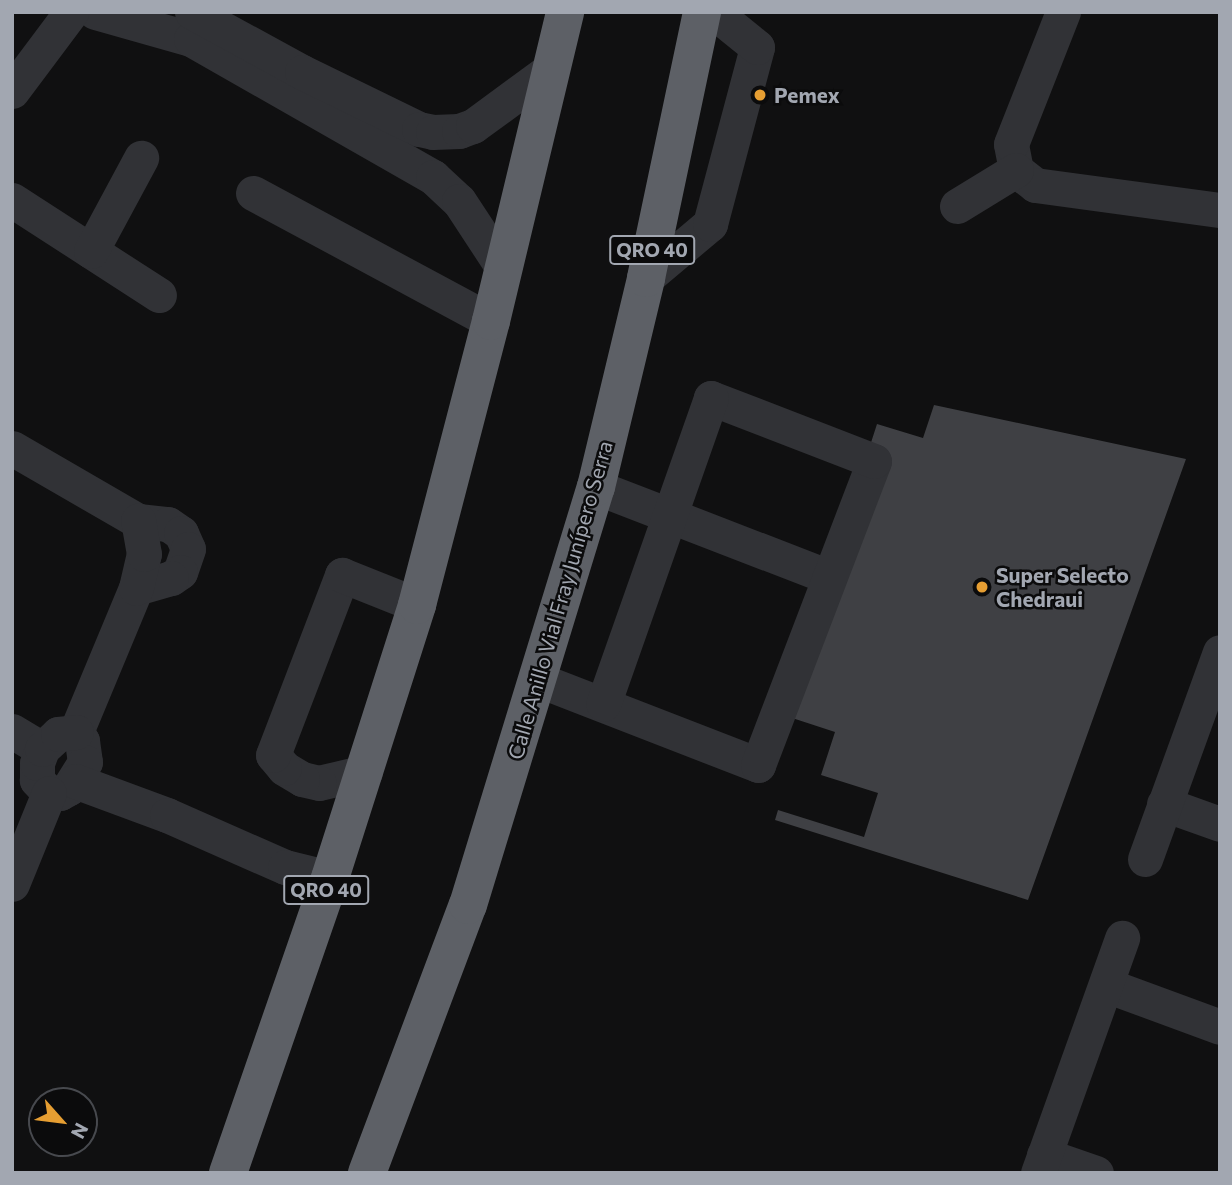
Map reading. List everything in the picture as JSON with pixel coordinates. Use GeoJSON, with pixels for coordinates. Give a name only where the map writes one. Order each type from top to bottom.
{"type":"FeatureCollection","features":[{"type":"Feature","properties":{"kind":"highway","name":"QRO 40"},"geometry":{"type":"LineString","coordinates":[[229,1173],[242,1154],[417,605],[491,321],[565,12]]}},
{"type":"Feature","properties":{"kind":"highway","name":"Calle Anillo Vial Fray Junípero Serra"},"geometry":{"type":"LineString","coordinates":[[367,1173],[468,905],[596,487],[646,278],[702,12]]}},
{"type":"Feature","properties":{"kind":"street"},"geometry":{"type":"LineString","coordinates":[[12,91],[71,12]]}},
{"type":"Feature","properties":{"kind":"street"},"geometry":{"type":"LineString","coordinates":[[95,12],[191,39],[419,129],[448,132],[474,126],[551,69]]}},
{"type":"Feature","properties":{"kind":"street"},"geometry":{"type":"LineString","coordinates":[[192,12],[433,177],[459,201],[503,268]]}},
{"type":"Feature","properties":{"kind":"street"},"geometry":{"type":"LineString","coordinates":[[646,278],[710,225],[757,47],[715,12]]}},
{"type":"Feature","properties":{"kind":"street"},"geometry":{"type":"LineString","coordinates":[[1063,12],[1011,144],[1016,170],[1035,185],[1220,210]]}},
{"type":"Feature","properties":{"kind":"street"},"geometry":{"type":"LineString","coordinates":[[433,177],[448,132]]}},
{"type":"Feature","properties":{"kind":"street"},"geometry":{"type":"LineString","coordinates":[[91,251],[141,158]]}},
{"type":"Feature","properties":{"kind":"street"},"geometry":{"type":"LineString","coordinates":[[957,206],[1016,170]]}},
{"type":"Feature","properties":{"kind":"street"},"geometry":{"type":"LineString","coordinates":[[253,193],[491,321]]}},
{"type":"Feature","properties":{"kind":"street"},"geometry":{"type":"LineString","coordinates":[[12,200],[159,295]]}},
{"type":"Feature","properties":{"kind":"street"},"geometry":{"type":"LineString","coordinates":[[539,680],[758,765],[874,461],[711,398],[603,704]]}},
{"type":"Feature","properties":{"kind":"street"},"geometry":{"type":"LineString","coordinates":[[12,448],[138,521],[144,554],[80,771],[12,884]]}},
{"type":"Feature","properties":{"kind":"street"},"geometry":{"type":"LineString","coordinates":[[596,487],[829,577]]}},
{"type":"Feature","properties":{"kind":"street"},"geometry":{"type":"LineString","coordinates":[[365,772],[319,783],[302,779],[284,768],[273,755],[342,575],[417,605]]}},
{"type":"Feature","properties":{"kind":"street"},"geometry":{"type":"LineString","coordinates":[[1145,859],[1220,652]]}},
{"type":"Feature","properties":{"kind":"street"},"geometry":{"type":"LineString","coordinates":[[12,731],[41,749],[58,734],[80,771],[167,816],[285,867],[330,878]]}},
{"type":"Feature","properties":{"kind":"street"},"geometry":{"type":"LineString","coordinates":[[1164,804],[1220,824]]}},
{"type":"Feature","properties":{"kind":"street"},"geometry":{"type":"LineString","coordinates":[[1096,1173],[1041,1164],[1122,938]]}},
{"type":"Feature","properties":{"kind":"street"},"geometry":{"type":"LineString","coordinates":[[1106,985],[1220,1027]]}},
{"type":"Feature","properties":{"kind":"building","name":"Super Selecto Chedraui"},"geometry":{"type":"Polygon","coordinates":[[[934,405],[1186,459],[1028,900],[775,820],[778,810],[864,837],[878,793],[821,775],[835,732],[783,715],[877,424],[923,438],[934,405]]]}},
{"type":"Feature","properties":{"kind":"place","name":"Pemex"},"geometry":{"type":"Point","coordinates":[760,95]}},
{"type":"Feature","properties":{"kind":"place","name":"Super Selecto Chedraui"},"geometry":{"type":"Point","coordinates":[982,587]}}]}
